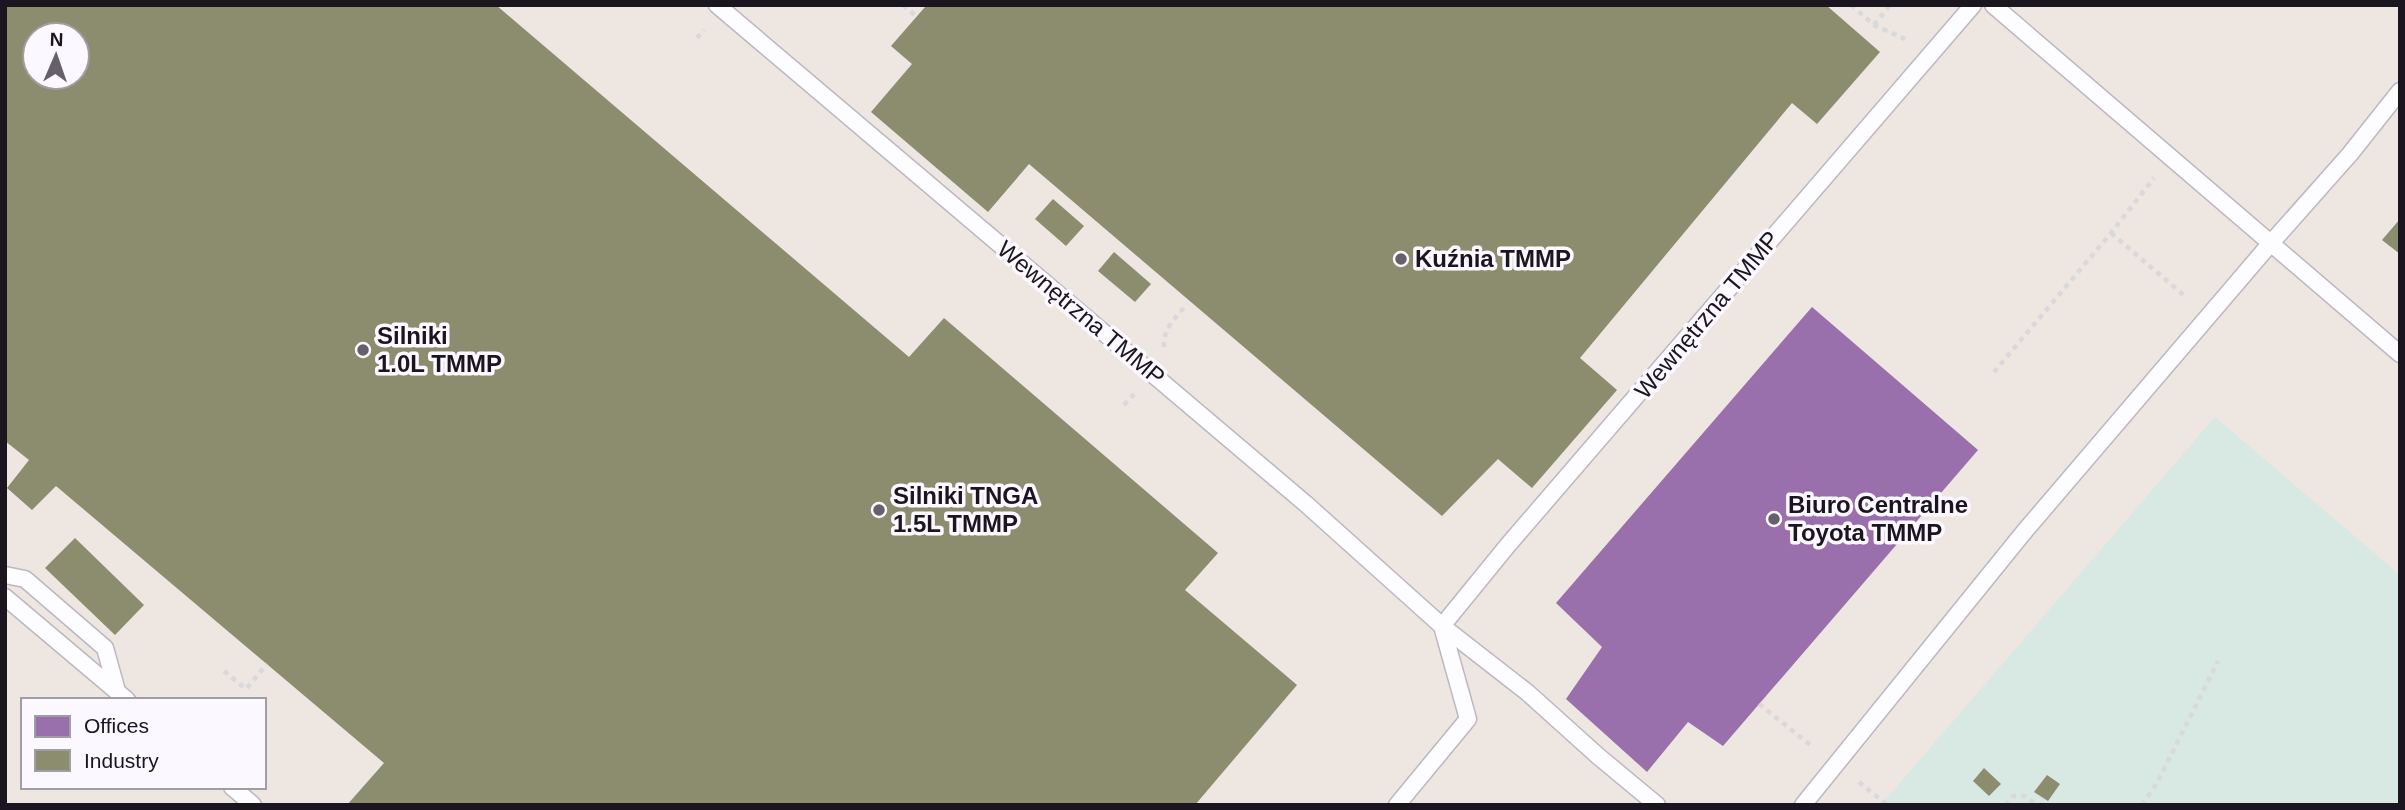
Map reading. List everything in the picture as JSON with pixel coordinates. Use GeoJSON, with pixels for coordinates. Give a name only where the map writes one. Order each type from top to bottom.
{"type":"FeatureCollection","features":[{"type":"Feature","properties":{"kind":"lane","name":"Wewnętrzna TMMP"},"geometry":{"type":"LineString","coordinates":[[717,5],[1296,495],[1442,626],[1528,693],[1657,805]]}},
{"type":"Feature","properties":{"kind":"lane","name":"Wewnętrzna TMMP"},"geometry":{"type":"LineString","coordinates":[[1442,626],[1508,545],[1973,5]]}},
{"type":"Feature","properties":{"kind":"lane"},"geometry":{"type":"LineString","coordinates":[[1993,5],[2400,354]]}},
{"type":"Feature","properties":{"kind":"lane"},"geometry":{"type":"LineString","coordinates":[[1802,805],[2024,532],[2350,154],[2400,91]]}},
{"type":"Feature","properties":{"kind":"lane"},"geometry":{"type":"LineString","coordinates":[[5,575],[25,579],[105,648],[122,695]]}},
{"type":"Feature","properties":{"kind":"lane"},"geometry":{"type":"LineString","coordinates":[[5,597],[122,695]]}},
{"type":"Feature","properties":{"kind":"lane"},"geometry":{"type":"LineString","coordinates":[[1397,805],[1468,719],[1442,626]]}},
{"type":"Feature","properties":{"kind":"lane"},"geometry":{"type":"LineString","coordinates":[[234,789],[253,805]]}},
{"type":"Feature","properties":{"kind":"path"},"geometry":{"type":"LineString","coordinates":[[903,5],[917,17]]}},
{"type":"Feature","properties":{"kind":"path"},"geometry":{"type":"LineString","coordinates":[[1851,5],[1874,25],[1905,38]]}},
{"type":"Feature","properties":{"kind":"path"},"geometry":{"type":"LineString","coordinates":[[1874,25],[1891,5]]}},
{"type":"Feature","properties":{"kind":"path"},"geometry":{"type":"LineString","coordinates":[[1994,372],[2157,175]]}},
{"type":"Feature","properties":{"kind":"path"},"geometry":{"type":"LineString","coordinates":[[2111,233],[2209,317]]}},
{"type":"Feature","properties":{"kind":"path"},"geometry":{"type":"LineString","coordinates":[[2142,805],[2157,783],[2218,662]]}},
{"type":"Feature","properties":{"kind":"path"},"geometry":{"type":"LineString","coordinates":[[224,671],[246,689],[267,664]]}},
{"type":"Feature","properties":{"kind":"path"},"geometry":{"type":"LineString","coordinates":[[1759,704],[1887,805]]}},
{"type":"Feature","properties":{"kind":"path"},"geometry":{"type":"LineString","coordinates":[[2005,805],[2013,796],[2024,796],[2036,805]]}},
{"type":"Feature","properties":{"kind":"shaded area"},"geometry":{"type":"Polygon","coordinates":[[[5,5],[2400,5],[2400,805],[5,805],[5,5]]]}},
{"type":"Feature","properties":{"kind":"shaded area"},"geometry":{"type":"Polygon","coordinates":[[[2215,417],[2400,575],[2400,805],[1881,805],[2215,417]]]}},
{"type":"Feature","properties":{"kind":"building: Offices","name":"Biuro Centralne Toyota TMMP"},"geometry":{"type":"Polygon","coordinates":[[[1812,307],[1978,450],[1723,746],[1688,722],[1647,772],[1566,699],[1602,647],[1556,603],[1812,307]]]}},
{"type":"Feature","properties":{"kind":"building: Industry"},"geometry":{"type":"Polygon","coordinates":[[[5,5],[496,5],[909,357],[944,318],[1218,553],[1185,590],[1297,685],[1195,805],[347,805],[384,763],[56,486],[32,510],[7,488],[29,460],[5,441],[5,5]]]}},
{"type":"Feature","properties":{"kind":"building: Industry","name":"Kuźnia TMMP"},"geometry":{"type":"Polygon","coordinates":[[[923,5],[1826,5],[1880,52],[1817,124],[1792,103],[1580,358],[1617,390],[1532,488],[1498,459],[1442,516],[1029,164],[988,212],[871,112],[912,64],[891,46],[925,7],[923,5]]]}},
{"type":"Feature","properties":{"kind":"building: Industry"},"geometry":{"type":"Polygon","coordinates":[[[1053,199],[1084,226],[1066,246],[1035,219],[1053,199]]]}},
{"type":"Feature","properties":{"kind":"building: Industry"},"geometry":{"type":"Polygon","coordinates":[[[2400,219],[2400,254],[2382,240],[2400,219]]]}},
{"type":"Feature","properties":{"kind":"building: Industry"},"geometry":{"type":"Polygon","coordinates":[[[1114,252],[1151,284],[1135,302],[1098,271],[1114,252]]]}},
{"type":"Feature","properties":{"kind":"building: Industry"},"geometry":{"type":"Polygon","coordinates":[[[75,538],[144,605],[115,635],[45,568],[75,538]]]}},
{"type":"Feature","properties":{"kind":"building: Industry"},"geometry":{"type":"Polygon","coordinates":[[[1984,768],[2001,784],[1989,796],[1973,781],[1984,768]]]}},
{"type":"Feature","properties":{"kind":"building: Industry"},"geometry":{"type":"Polygon","coordinates":[[[2047,775],[2060,784],[2048,801],[2034,792],[2047,775]]]}},
{"type":"Feature","properties":{"kind":"place","name":"Kuźnia TMMP"},"geometry":{"type":"Point","coordinates":[1401,259]}},
{"type":"Feature","properties":{"kind":"place","name":"Silniki 1.0L TMMP"},"geometry":{"type":"Point","coordinates":[363,350]}},
{"type":"Feature","properties":{"kind":"place","name":"Silniki TNGA 1.5L TMMP"},"geometry":{"type":"Point","coordinates":[879,510]}},
{"type":"Feature","properties":{"kind":"place","name":"Biuro Centralne Toyota TMMP"},"geometry":{"type":"Point","coordinates":[1774,519]}}]}
